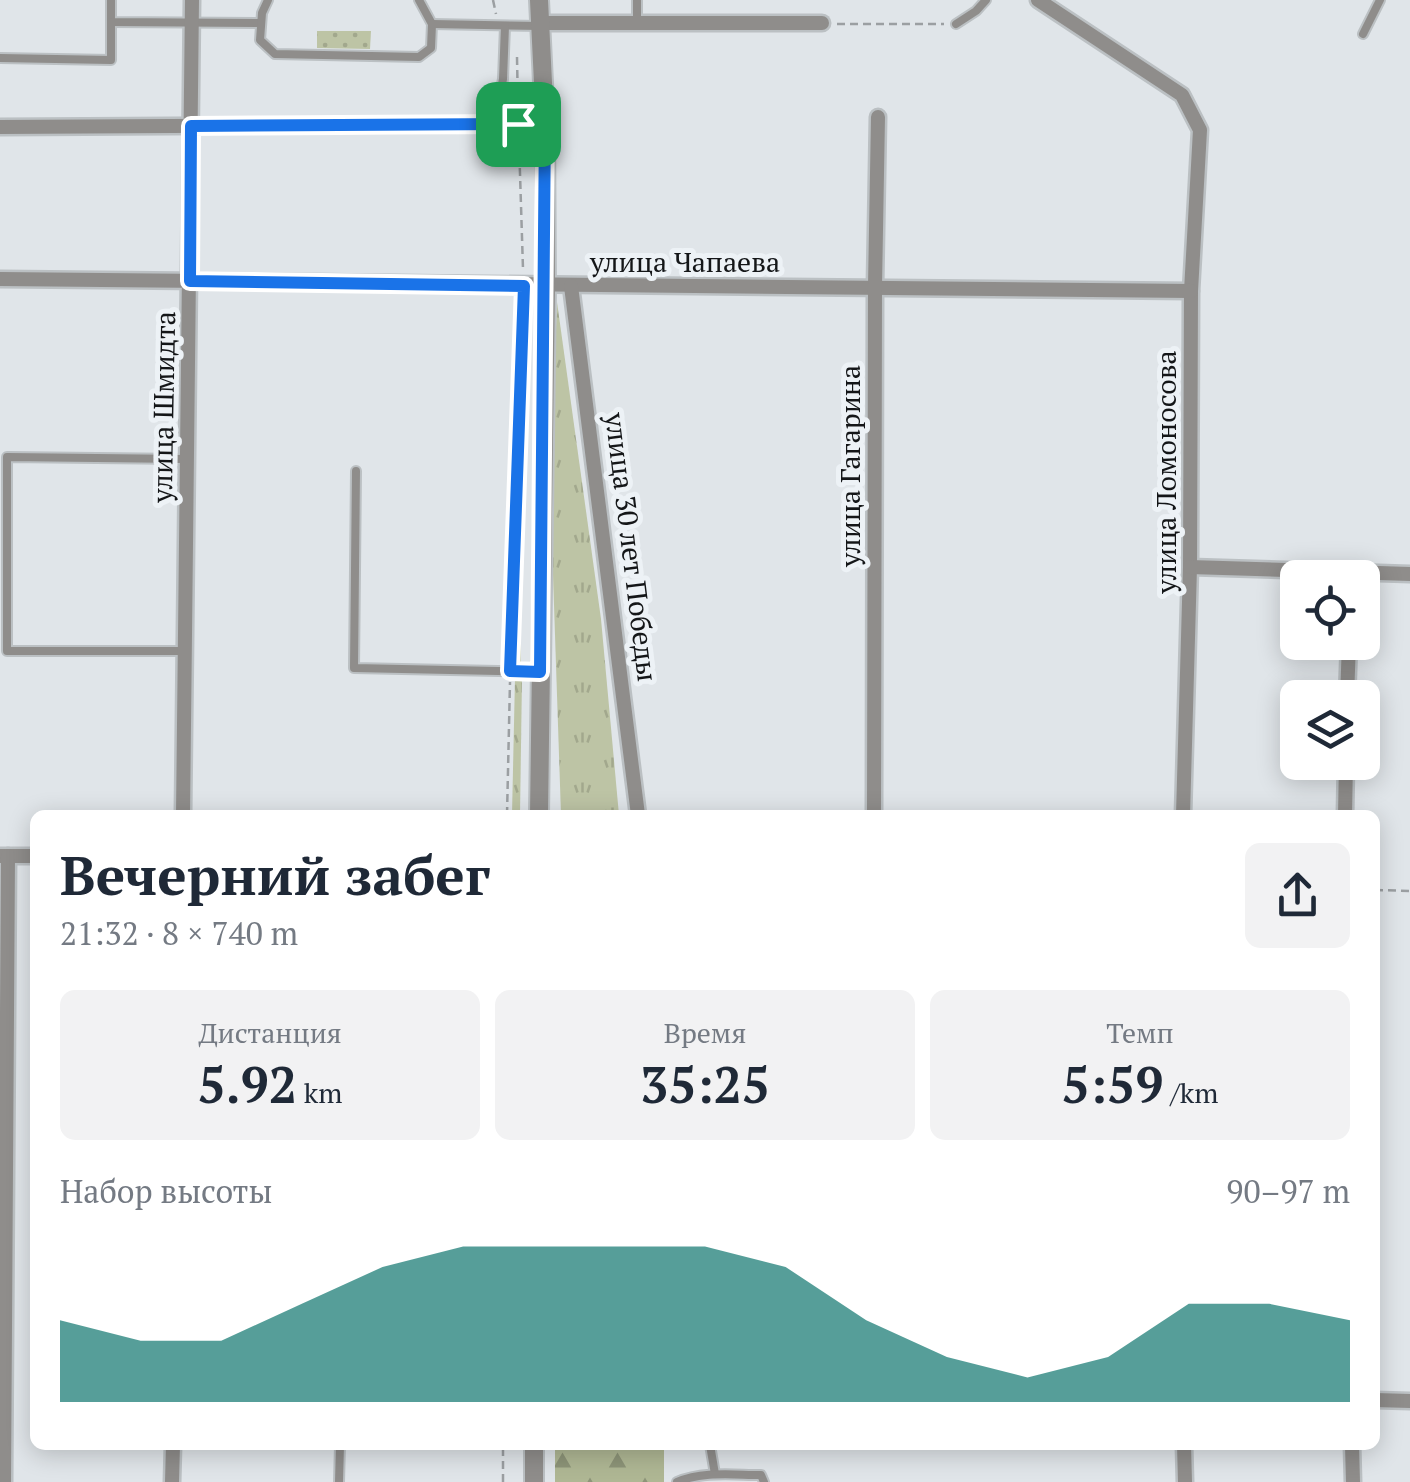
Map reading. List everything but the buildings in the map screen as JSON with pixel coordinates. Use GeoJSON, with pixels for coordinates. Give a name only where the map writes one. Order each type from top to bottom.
{"type":"FeatureCollection","features":[{"type":"Feature","properties":{"kind":"street","name":"улица Шмидта"},"geometry":{"type":"LineString","coordinates":[[183,810],[192,0]]}},
{"type":"Feature","properties":{"kind":"street"},"geometry":{"type":"LineString","coordinates":[[539,0],[546,286],[539,810]]}},
{"type":"Feature","properties":{"kind":"street","name":"улица Ломоносова"},"geometry":{"type":"LineString","coordinates":[[1038,0],[1182,96],[1200,130],[1190,291],[1190,567],[1182,810]]}},
{"type":"Feature","properties":{"kind":"street"},"geometry":{"type":"LineString","coordinates":[[541,25],[822,23]]}},
{"type":"Feature","properties":{"kind":"street","name":"улица Гагарина"},"geometry":{"type":"LineString","coordinates":[[874,810],[874,286],[878,117]]}},
{"type":"Feature","properties":{"kind":"street"},"geometry":{"type":"LineString","coordinates":[[0,127],[545,124]]}},
{"type":"Feature","properties":{"kind":"street","name":"улица Чапаева"},"geometry":{"type":"LineString","coordinates":[[0,279],[1190,291]]}},
{"type":"Feature","properties":{"kind":"street","name":"улица 30 лет Победы"},"geometry":{"type":"LineString","coordinates":[[571,286],[637,810]]}},
{"type":"Feature","properties":{"kind":"street"},"geometry":{"type":"LineString","coordinates":[[1190,567],[1280,572]]}},
{"type":"Feature","properties":{"kind":"street"},"geometry":{"type":"LineString","coordinates":[[1380,574],[1410,574]]}},
{"type":"Feature","properties":{"kind":"street"},"geometry":{"type":"LineString","coordinates":[[1344,810],[1345,780]]}},
{"type":"Feature","properties":{"kind":"street"},"geometry":{"type":"LineString","coordinates":[[4,1482],[4,856],[30,856]]}},
{"type":"Feature","properties":{"kind":"street"},"geometry":{"type":"LineString","coordinates":[[1380,1400],[1410,1401]]}},
{"type":"Feature","properties":{"kind":"street"},"geometry":{"type":"LineString","coordinates":[[172,1482],[173,1450]]}},
{"type":"Feature","properties":{"kind":"street"},"geometry":{"type":"LineString","coordinates":[[534,1482],[541,1450]]}},
{"type":"Feature","properties":{"kind":"street"},"geometry":{"type":"LineString","coordinates":[[1184,1450],[1186,1482]]}},
{"type":"Feature","properties":{"kind":"street"},"geometry":{"type":"LineString","coordinates":[[1352,1450],[1352,1482]]}},
{"type":"Feature","properties":{"kind":"lane"},"geometry":{"type":"LineString","coordinates":[[0,58],[110,60],[111,0]]}},
{"type":"Feature","properties":{"kind":"lane"},"geometry":{"type":"LineString","coordinates":[[268,0],[260,23],[260,40],[280,55],[419,57],[431,48],[432,24],[419,0]]}},
{"type":"Feature","properties":{"kind":"lane"},"geometry":{"type":"LineString","coordinates":[[636,22],[638,0]]}},
{"type":"Feature","properties":{"kind":"lane"},"geometry":{"type":"LineString","coordinates":[[956,24],[976,12],[986,0]]}},
{"type":"Feature","properties":{"kind":"lane"},"geometry":{"type":"LineString","coordinates":[[1363,34],[1380,0]]}},
{"type":"Feature","properties":{"kind":"lane"},"geometry":{"type":"LineString","coordinates":[[111,22],[260,23]]}},
{"type":"Feature","properties":{"kind":"lane"},"geometry":{"type":"LineString","coordinates":[[432,24],[541,25]]}},
{"type":"Feature","properties":{"kind":"lane"},"geometry":{"type":"LineString","coordinates":[[494,124],[503,78],[504,26]]}},
{"type":"Feature","properties":{"kind":"lane"},"geometry":{"type":"LineString","coordinates":[[184,652],[8,652],[7,457],[186,459]]}},
{"type":"Feature","properties":{"kind":"lane"},"geometry":{"type":"LineString","coordinates":[[356,471],[354,668],[540,672]]}},
{"type":"Feature","properties":{"kind":"lane"},"geometry":{"type":"LineString","coordinates":[[339,1482],[340,1450]]}},
{"type":"Feature","properties":{"kind":"lane"},"geometry":{"type":"LineString","coordinates":[[711,1450],[714,1474]]}},
{"type":"Feature","properties":{"kind":"lane"},"geometry":{"type":"LineString","coordinates":[[677,1482],[699,1474],[761,1476],[764,1482]]}},
{"type":"Feature","properties":{"kind":"path"},"geometry":{"type":"LineString","coordinates":[[822,23],[956,24]]}},
{"type":"Feature","properties":{"kind":"path"},"geometry":{"type":"LineString","coordinates":[[507,810],[524,286],[517,26]]}},
{"type":"Feature","properties":{"kind":"path"},"geometry":{"type":"LineString","coordinates":[[1380,890],[1410,891]]}},
{"type":"Feature","properties":{"kind":"path"},"geometry":{"type":"LineString","coordinates":[[502,1482],[503,1450]]}},
{"type":"Feature","properties":{"kind":"green space"},"geometry":{"type":"Polygon","coordinates":[[[317,31],[371,31],[370,49],[317,48],[317,31]]]}},
{"type":"Feature","properties":{"kind":"green space"},"geometry":{"type":"Polygon","coordinates":[[[557,302],[601,619],[619,810],[561,810],[550,485],[557,302]]]}},
{"type":"Feature","properties":{"kind":"green space"},"geometry":{"type":"Polygon","coordinates":[[[521,485],[521,667],[515,666],[521,485]]]}},
{"type":"Feature","properties":{"kind":"green space"},"geometry":{"type":"Polygon","coordinates":[[[515,678],[522,678],[520,810],[512,810],[515,678]]]}},
{"type":"Feature","properties":{"kind":"green space"},"geometry":{"type":"Polygon","coordinates":[[[555,1450],[664,1450],[664,1482],[555,1482],[555,1450]]]}},
{"type":"Feature","properties":{"kind":"route"},"geometry":{"type":"LineString","coordinates":[[518,124],[545,124],[540,672],[510,671],[524,286],[190,281],[191,126],[518,124]]}}]}
